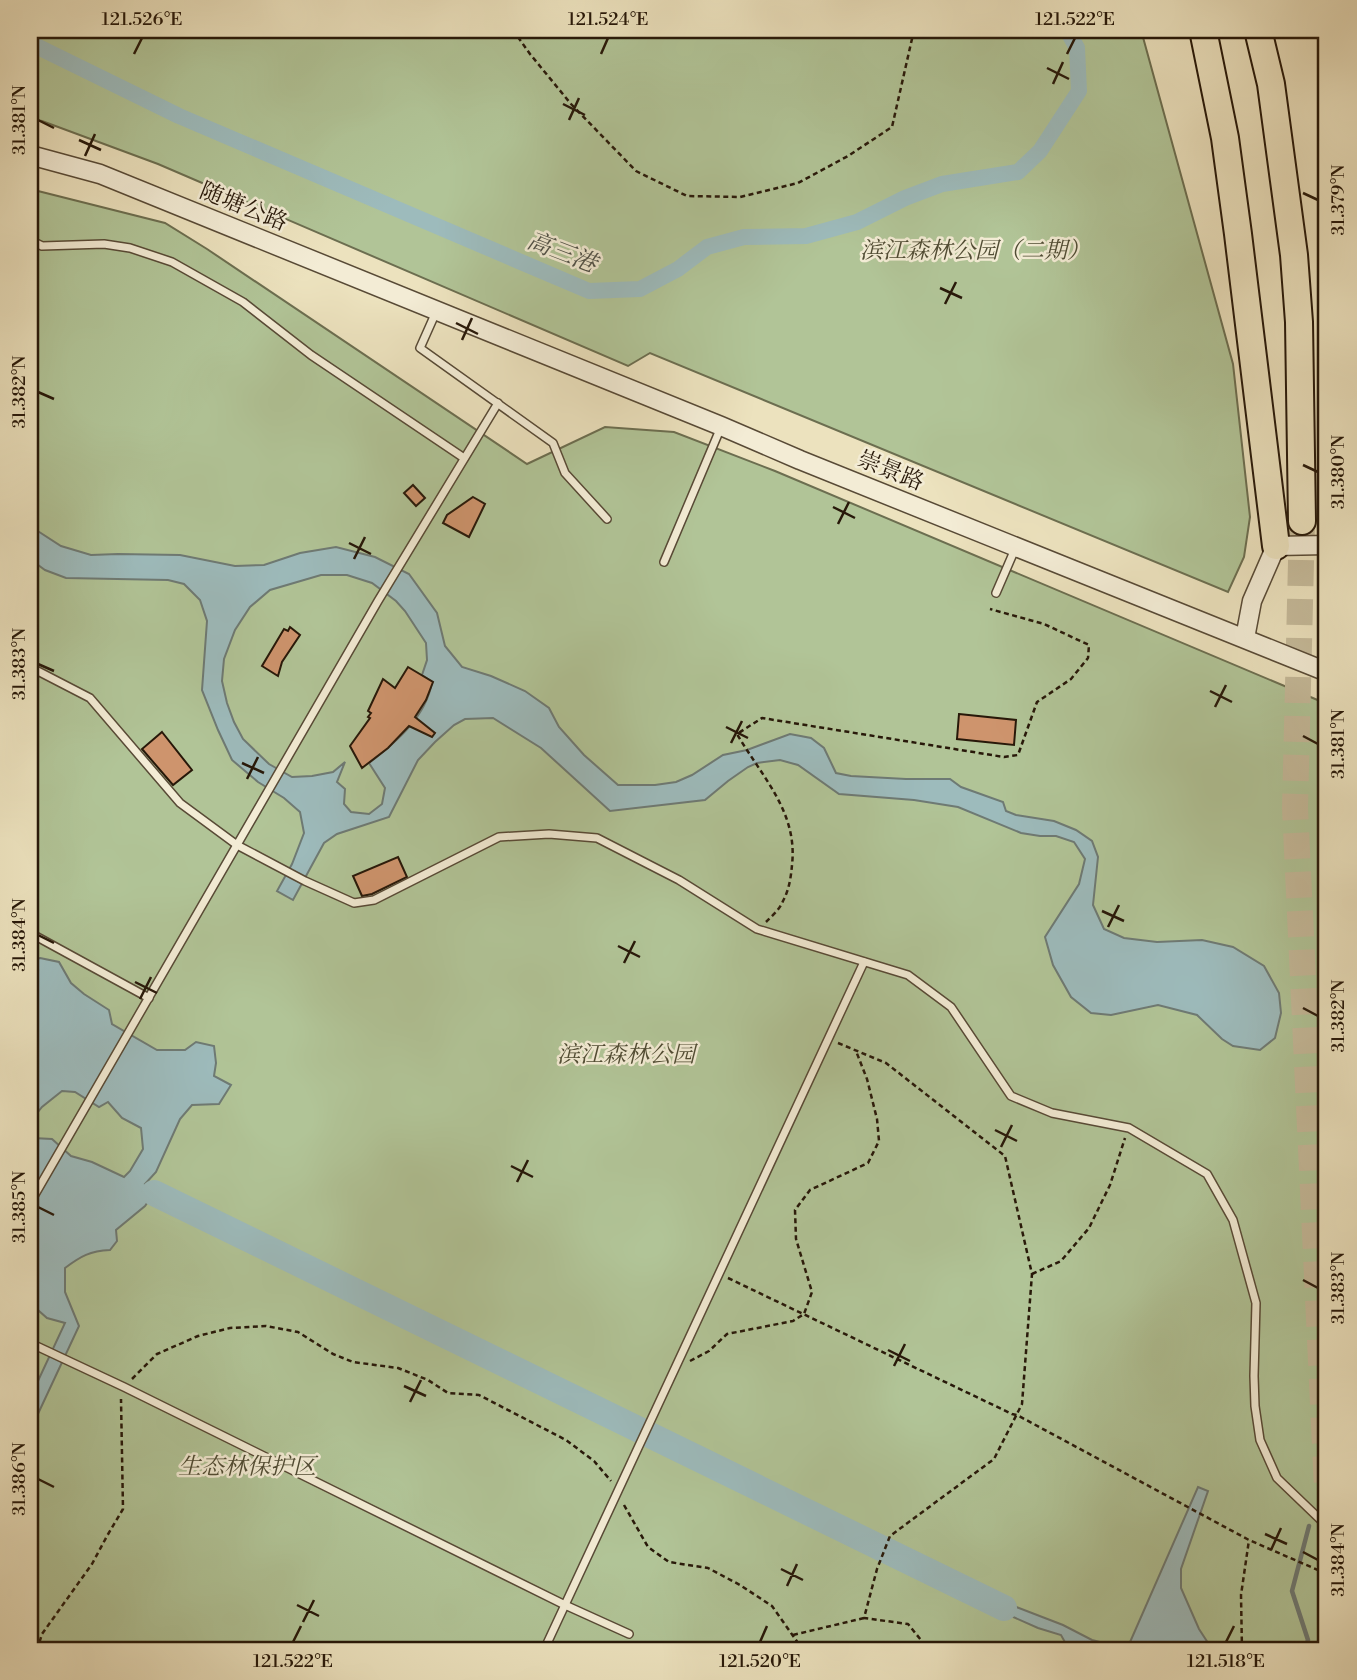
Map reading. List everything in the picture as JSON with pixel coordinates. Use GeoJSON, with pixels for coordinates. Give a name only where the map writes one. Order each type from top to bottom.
{"type":"FeatureCollection","features":[{"type":"Feature","properties":{"kind":"highway"},"geometry":{"type":"LineString","coordinates":[[1203,30],[1233,193],[1276,546]]}},
{"type":"Feature","properties":{"kind":"highway"},"geometry":{"type":"LineString","coordinates":[[1258,30],[1271,84],[1294,255],[1299,322],[1302,521]]}},
{"type":"Feature","properties":{"kind":"street","name":"随塘公路"},"geometry":{"type":"LineString","coordinates":[[30,155],[100,174],[437,311]]}},
{"type":"Feature","properties":{"kind":"street","name":"崇景路"},"geometry":{"type":"LineString","coordinates":[[437,311],[1327,672]]}},
{"type":"Feature","properties":{"kind":"street"},"geometry":{"type":"LineString","coordinates":[[1245,638],[1252,601],[1276,546],[1327,545]]}},
{"type":"Feature","properties":{"kind":"lane"},"geometry":{"type":"LineString","coordinates":[[30,240],[42,246],[104,244],[130,248],[172,262],[243,302],[311,355],[464,458]]}},
{"type":"Feature","properties":{"kind":"lane"},"geometry":{"type":"LineString","coordinates":[[437,311],[420,348],[553,443],[565,473],[607,519]]}},
{"type":"Feature","properties":{"kind":"lane"},"geometry":{"type":"LineString","coordinates":[[30,1203],[378,601],[498,403]]}},
{"type":"Feature","properties":{"kind":"lane"},"geometry":{"type":"LineString","coordinates":[[664,562],[721,426]]}},
{"type":"Feature","properties":{"kind":"lane"},"geometry":{"type":"LineString","coordinates":[[996,593],[1016,546]]}},
{"type":"Feature","properties":{"kind":"lane"},"geometry":{"type":"LineString","coordinates":[[30,667],[90,698],[180,803],[237,845],[354,904],[374,900],[499,837],[549,834],[597,838],[678,880],[759,930],[908,975],[951,1007],[1011,1096],[1052,1113],[1129,1128],[1207,1174],[1233,1220],[1256,1303],[1254,1376],[1260,1440],[1277,1478],[1327,1526]]}},
{"type":"Feature","properties":{"kind":"lane"},"geometry":{"type":"LineString","coordinates":[[30,933],[149,998]]}},
{"type":"Feature","properties":{"kind":"lane"},"geometry":{"type":"LineString","coordinates":[[544,1650],[864,962]]}},
{"type":"Feature","properties":{"kind":"lane"},"geometry":{"type":"LineString","coordinates":[[30,1343],[629,1634]]}},
{"type":"Feature","properties":{"kind":"path"},"geometry":{"type":"LineString","coordinates":[[513,30],[571,104],[636,171],[687,196],[740,197],[798,183],[848,156],[892,127],[914,30]]}},
{"type":"Feature","properties":{"kind":"path"},"geometry":{"type":"LineString","coordinates":[[759,930],[783,903],[790,881],[794,850],[786,814],[769,782],[737,734],[762,718],[1004,757],[1018,755],[1037,702],[1071,679],[1088,658],[1089,645],[1044,624],[990,609]]}},
{"type":"Feature","properties":{"kind":"path"},"geometry":{"type":"LineString","coordinates":[[828,1039],[886,1063],[1005,1156],[1032,1274],[1022,1404],[1017,1415],[994,1459],[890,1536],[877,1569],[864,1618]]}},
{"type":"Feature","properties":{"kind":"path"},"geometry":{"type":"LineString","coordinates":[[674,1369],[709,1351],[727,1334],[793,1321],[804,1314],[813,1293],[796,1239],[795,1210],[810,1190],[868,1163],[879,1141],[877,1119],[867,1079],[856,1050]]}},
{"type":"Feature","properties":{"kind":"path"},"geometry":{"type":"LineString","coordinates":[[1032,1274],[1061,1261],[1089,1228],[1110,1185],[1129,1128]]}},
{"type":"Feature","properties":{"kind":"path"},"geometry":{"type":"LineString","coordinates":[[719,1273],[1017,1415],[1249,1540],[1327,1574]]}},
{"type":"Feature","properties":{"kind":"path"},"geometry":{"type":"LineString","coordinates":[[37,1650],[42,1634],[92,1564],[123,1509],[121,1394],[124,1387],[157,1354],[198,1336],[230,1328],[266,1326],[298,1332],[333,1354],[353,1362],[398,1368],[428,1380],[448,1393],[479,1395],[566,1440],[594,1461],[609,1477],[649,1547],[669,1562],[708,1568],[772,1606],[803,1650]]}},
{"type":"Feature","properties":{"kind":"path"},"geometry":{"type":"LineString","coordinates":[[1242,1650],[1241,1595],[1249,1540]]}},
{"type":"Feature","properties":{"kind":"path"},"geometry":{"type":"LineString","coordinates":[[793,1636],[864,1618],[908,1624],[925,1645],[925,1650]]}},
{"type":"Feature","properties":{"kind":"green space","name":"滨江森林公园（二期）"},"geometry":{"type":"Polygon","coordinates":[[[30,30],[1141,30],[1233,364],[1250,517],[1244,557],[1228,592],[650,353],[628,366],[158,164],[30,119],[30,30]]]}},
{"type":"Feature","properties":{"kind":"green space","name":"滨江森林公园"},"geometry":{"type":"Polygon","coordinates":[[[30,189],[165,223],[527,464],[605,427],[674,432],[775,471],[1327,704],[1327,1650],[30,1650],[30,189]]]}},
{"type":"Feature","properties":{"kind":"water"},"geometry":{"type":"Polygon","coordinates":[[[30,526],[61,546],[91,555],[180,555],[235,566],[264,565],[300,553],[336,547],[375,557],[409,574],[437,613],[445,646],[462,667],[525,691],[549,708],[559,727],[584,755],[618,785],[676,782],[723,755],[747,750],[790,734],[811,738],[824,748],[836,773],[906,779],[950,779],[961,787],[1003,802],[1006,811],[1054,821],[1076,830],[1092,841],[1098,857],[1093,905],[1104,929],[1124,938],[1157,942],[1202,940],[1233,947],[1264,966],[1279,993],[1281,1013],[1275,1038],[1260,1050],[1233,1046],[1197,1015],[1158,1005],[1111,1015],[1091,1013],[1071,997],[1053,965],[1045,937],[1079,884],[1085,859],[1074,842],[1056,836],[1021,833],[958,807],[914,800],[839,794],[798,765],[780,760],[748,767],[705,800],[610,811],[541,748],[493,718],[465,719],[435,742],[418,760],[389,817],[337,834],[324,843],[293,900],[277,891],[292,864],[304,833],[300,812],[232,760],[202,690],[207,621],[200,600],[184,584],[168,580],[66,578],[45,570],[30,559],[30,526]],[[321,575],[270,590],[250,607],[235,630],[224,659],[222,681],[227,703],[243,739],[269,764],[292,777],[333,772],[345,762],[337,782],[345,789],[344,804],[351,812],[369,814],[382,804],[385,788],[369,763],[417,717],[429,695],[432,682],[422,675],[427,660],[426,643],[405,611],[372,583],[347,575],[321,575]]]}},
{"type":"Feature","properties":{"kind":"water"},"geometry":{"type":"Polygon","coordinates":[[[40,958],[59,962],[71,983],[109,1010],[112,1024],[157,1050],[185,1050],[196,1042],[214,1046],[214,1076],[231,1085],[219,1104],[192,1105],[180,1119],[156,1172],[145,1184],[154,1193],[145,1206],[116,1230],[117,1241],[110,1250],[86,1255],[65,1268],[65,1292],[79,1326],[30,1431],[30,1398],[65,1323],[47,1318],[30,1303],[30,1122],[30,988],[33,985],[30,977],[38,970],[34,965],[30,969],[30,961],[40,958]],[[62,1091],[42,1107],[30,1122],[33,1138],[52,1139],[71,1156],[92,1162],[124,1177],[143,1149],[141,1128],[122,1118],[108,1102],[99,1107],[75,1092],[62,1091]]]}},
{"type":"Feature","properties":{"kind":"water"},"geometry":{"type":"Polygon","coordinates":[[[1198,1487],[1208,1491],[1181,1569],[1181,1588],[1199,1629],[1210,1646],[1209,1650],[1083,1650],[1078,1646],[1066,1644],[1061,1635],[1002,1612],[1006,1603],[1063,1625],[1092,1640],[1127,1649],[1198,1487]]]}},
{"type":"Feature","properties":{"kind":"building"},"geometry":{"type":"Polygon","coordinates":[[[413,485],[425,498],[416,506],[404,493],[413,485]]]}},
{"type":"Feature","properties":{"kind":"building"},"geometry":{"type":"Polygon","coordinates":[[[473,497],[485,504],[469,537],[443,523],[447,515],[473,497]]]}},
{"type":"Feature","properties":{"kind":"building"},"geometry":{"type":"Polygon","coordinates":[[[290,627],[300,635],[282,662],[278,676],[262,666],[284,629],[288,631],[290,627]]]}},
{"type":"Feature","properties":{"kind":"building"},"geometry":{"type":"Polygon","coordinates":[[[408,667],[433,682],[415,717],[435,733],[432,737],[409,726],[388,748],[362,768],[350,746],[370,718],[368,717],[371,713],[368,711],[383,679],[395,688],[408,667]]]}},
{"type":"Feature","properties":{"kind":"building"},"geometry":{"type":"Polygon","coordinates":[[[959,714],[1016,720],[1014,745],[957,739],[959,714]]]}},
{"type":"Feature","properties":{"kind":"building"},"geometry":{"type":"Polygon","coordinates":[[[162,732],[192,770],[173,785],[142,749],[162,732]]]}},
{"type":"Feature","properties":{"kind":"building"},"geometry":{"type":"Polygon","coordinates":[[[398,857],[407,877],[362,896],[353,876],[398,857]]]}},
{"type":"Feature","properties":{"kind":"waterway","name":"高三港"},"geometry":{"type":"LineString","coordinates":[[30,43],[179,116],[589,291],[640,289],[678,269],[707,247],[744,237],[806,236],[857,222],[905,198],[942,184],[1018,172],[1040,151],[1079,91],[1077,48],[1067,30]]}},
{"type":"Feature","properties":{"kind":"waterway"},"geometry":{"type":"LineString","coordinates":[[154,1193],[1004,1608]]}},
{"type":"Feature","properties":{"kind":"waterway"},"geometry":{"type":"LineString","coordinates":[[1304,1650],[1308,1640],[1292,1591],[1309,1526]]}},
{"type":"Feature","properties":{"kind":"tunnel"},"geometry":{"type":"LineString","coordinates":[[1302,521],[1295,808],[1327,1489]]}},
{"type":"Feature","properties":{"kind":"park label","name":"生态林保护区"},"geometry":{"type":"Point","coordinates":[247,1466]}}]}
